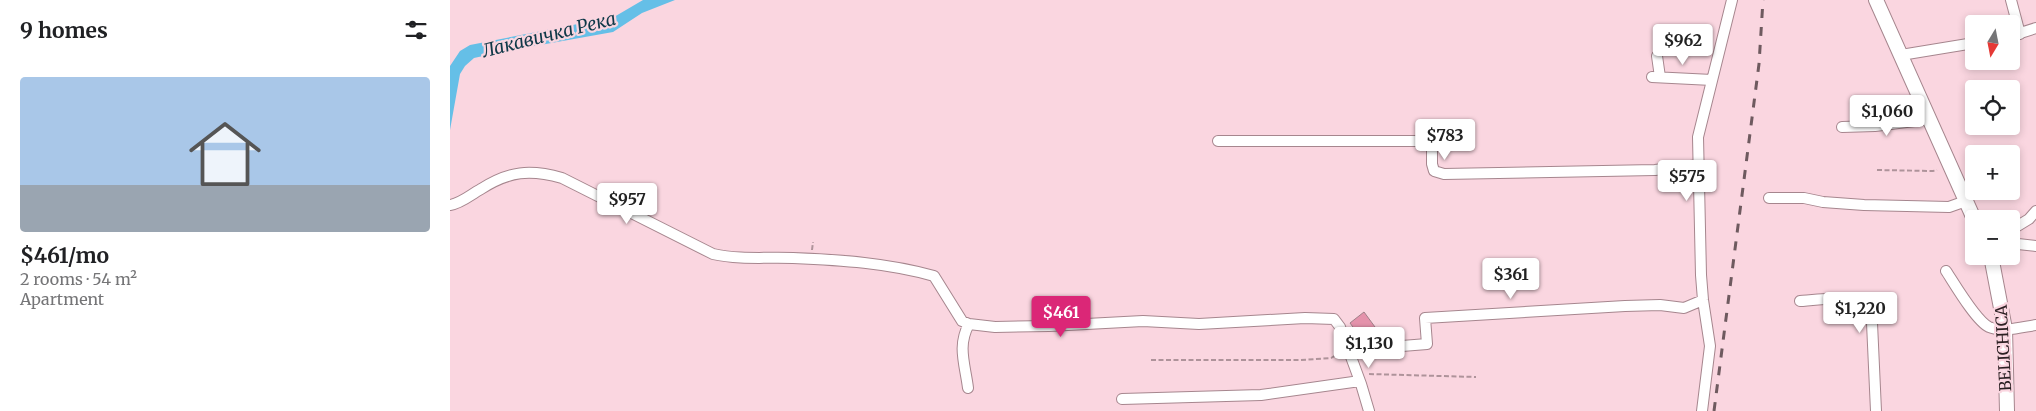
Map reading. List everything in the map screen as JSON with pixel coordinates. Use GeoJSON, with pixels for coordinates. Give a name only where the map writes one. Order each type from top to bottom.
{"type":"FeatureCollection","features":[{"type":"Feature","properties":{"kind":"main road"},"geometry":{"type":"LineString","coordinates":[[1876,0],[1965,198]]}},
{"type":"Feature","properties":{"kind":"main road"},"geometry":{"type":"LineString","coordinates":[[1966,200],[1970,210]]}},
{"type":"Feature","properties":{"kind":"main road","name":"BELICHICA"},"geometry":{"type":"LineString","coordinates":[[1993,265],[2005,329],[2006,411]]}},
{"type":"Feature","properties":{"kind":"street"},"geometry":{"type":"LineString","coordinates":[[1702,411],[1710,346],[1703,300],[1699,127],[1732,0]]}},
{"type":"Feature","properties":{"kind":"street"},"geometry":{"type":"LineString","coordinates":[[2012,0],[2014,15]]}},
{"type":"Feature","properties":{"kind":"street"},"geometry":{"type":"LineString","coordinates":[[2020,34],[2036,28]]}},
{"type":"Feature","properties":{"kind":"street"},"geometry":{"type":"LineString","coordinates":[[1901,55],[1965,44]]}},
{"type":"Feature","properties":{"kind":"street"},"geometry":{"type":"LineString","coordinates":[[1656,56],[1656,77],[1712,80]]}},
{"type":"Feature","properties":{"kind":"street"},"geometry":{"type":"LineString","coordinates":[[1842,127],[1875,126],[1930,119]]}},
{"type":"Feature","properties":{"kind":"street"},"geometry":{"type":"LineString","coordinates":[[1218,141],[1428,141],[1432,145],[1434,172],[1444,174],[1655,170],[1699,165]]}},
{"type":"Feature","properties":{"kind":"street"},"geometry":{"type":"LineString","coordinates":[[450,205],[460,203],[495,180],[522,173],[546,173],[562,178],[713,254],[740,258],[792,258],[857,262],[890,266],[934,276],[954,310],[962,320],[969,324],[995,327],[1143,321],[1199,324],[1334,319],[1340,327],[1369,411]]}},
{"type":"Feature","properties":{"kind":"street"},"geometry":{"type":"LineString","coordinates":[[1769,198],[1804,198],[1823,202],[1864,205],[1949,207],[1966,200]]}},
{"type":"Feature","properties":{"kind":"street"},"geometry":{"type":"LineString","coordinates":[[2020,224],[2036,212]]}},
{"type":"Feature","properties":{"kind":"street"},"geometry":{"type":"LineString","coordinates":[[2020,244],[2036,246]]}},
{"type":"Feature","properties":{"kind":"street"},"geometry":{"type":"LineString","coordinates":[[1946,270],[1972,309],[1988,326],[2005,329],[2036,324]]}},
{"type":"Feature","properties":{"kind":"street"},"geometry":{"type":"LineString","coordinates":[[1800,301],[1848,299],[1859,300],[1866,305],[1870,312],[1872,323],[1876,411]]}},
{"type":"Feature","properties":{"kind":"street"},"geometry":{"type":"LineString","coordinates":[[1348,352],[1427,344],[1425,318],[1615,306],[1660,305],[1684,308],[1703,300]]}},
{"type":"Feature","properties":{"kind":"street"},"geometry":{"type":"LineString","coordinates":[[968,388],[962,351],[962,336],[969,324]]}},
{"type":"Feature","properties":{"kind":"street"},"geometry":{"type":"LineString","coordinates":[[1122,399],[1261,395],[1359,378]]}},
{"type":"Feature","properties":{"kind":"path"},"geometry":{"type":"LineString","coordinates":[[1877,170],[1933,171],[1950,165]]}},
{"type":"Feature","properties":{"kind":"path"},"geometry":{"type":"LineString","coordinates":[[1151,360],[1301,360],[1331,358],[1348,352]]}},
{"type":"Feature","properties":{"kind":"path"},"geometry":{"type":"LineString","coordinates":[[1359,378],[1476,377]]}},
{"type":"Feature","properties":{"kind":"water","name":"Лакавичка Река"},"geometry":{"type":"Polygon","coordinates":[[[643,0],[675,0],[642,13],[613,32],[474,58],[465,66],[460,74],[450,130],[450,66],[460,51],[470,45],[614,17],[643,0]]]}},
{"type":"Feature","properties":{"kind":"building"},"geometry":{"type":"Polygon","coordinates":[[[1364,312],[1375,327],[1361,338],[1350,323],[1364,312]]]}},
{"type":"Feature","properties":{"kind":"railway"},"geometry":{"type":"LineString","coordinates":[[1714,411],[1759,64],[1763,0]]}}]}
